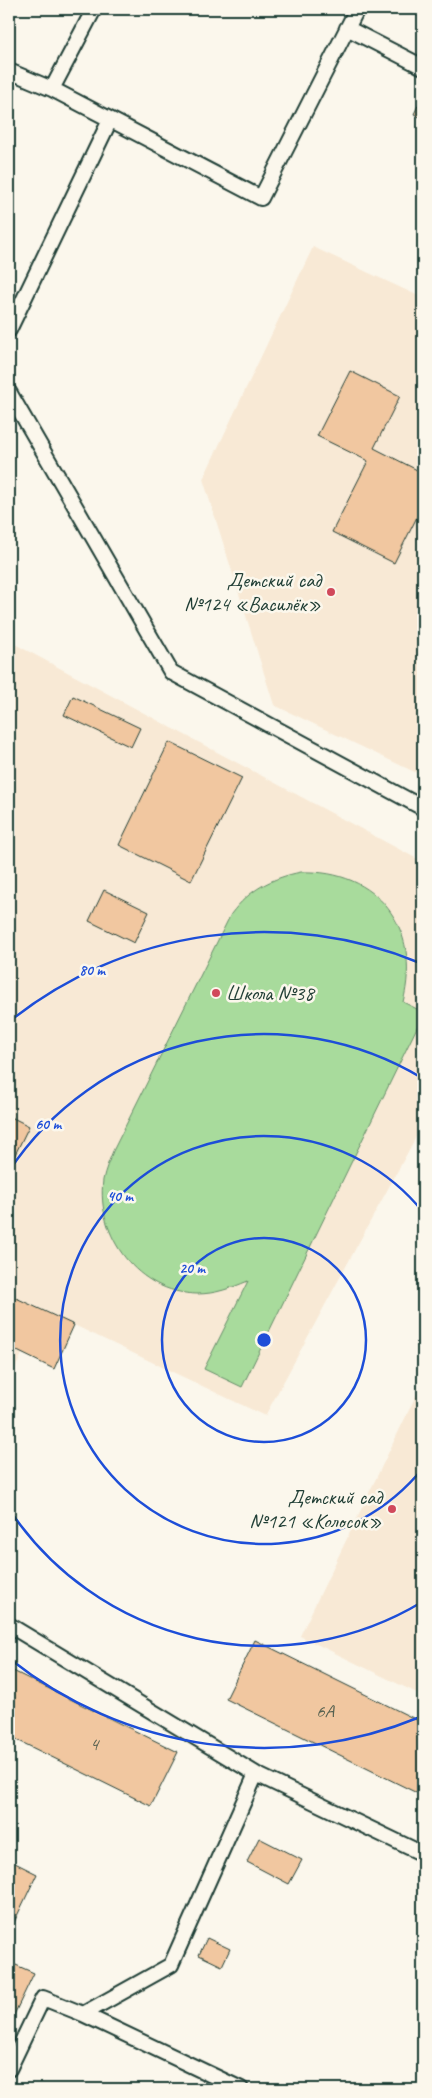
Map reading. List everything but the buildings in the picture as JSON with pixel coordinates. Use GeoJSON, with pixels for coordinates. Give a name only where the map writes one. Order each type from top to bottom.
{"type":"FeatureCollection","features":[{"type":"Feature","properties":{"kind":"lane"},"geometry":{"type":"LineString","coordinates":[[52,89],[94,9]]}},
{"type":"Feature","properties":{"kind":"lane"},"geometry":{"type":"LineString","coordinates":[[9,71],[52,89],[261,198],[357,9]]}},
{"type":"Feature","properties":{"kind":"lane"},"geometry":{"type":"LineString","coordinates":[[347,28],[423,67]]}},
{"type":"Feature","properties":{"kind":"lane"},"geometry":{"type":"LineString","coordinates":[[9,330],[110,120]]}},
{"type":"Feature","properties":{"kind":"lane"},"geometry":{"type":"LineString","coordinates":[[9,392],[171,672],[423,808]]}},
{"type":"Feature","properties":{"kind":"lane"},"geometry":{"type":"LineString","coordinates":[[9,1626],[256,1774],[423,1854]]}},
{"type":"Feature","properties":{"kind":"lane"},"geometry":{"type":"LineString","coordinates":[[83,2014],[171,1964],[256,1774]]}},
{"type":"Feature","properties":{"kind":"lane"},"geometry":{"type":"LineString","coordinates":[[9,2069],[43,1998],[83,2014],[241,2089]]}},
{"type":"Feature","properties":{"kind":"shaded area","name":"Детский сад №124 «Василёк»"},"geometry":{"type":"Polygon","coordinates":[[[313,247],[423,298],[423,776],[274,705],[203,479],[313,247]]]}},
{"type":"Feature","properties":{"kind":"shaded area","name":"Школа №38"},"geometry":{"type":"Polygon","coordinates":[[[9,641],[423,862],[423,1124],[265,1416],[74,1325],[54,1369],[22,1354],[9,1381],[9,641]]]}},
{"type":"Feature","properties":{"kind":"shaded area","name":"Детский сад №121 «Колосок»"},"geometry":{"type":"Polygon","coordinates":[[[423,1381],[423,1696],[300,1636],[423,1381]]]}},
{"type":"Feature","properties":{"kind":"green space"},"geometry":{"type":"Polygon","coordinates":[[[301,872],[328,874],[352,881],[372,893],[388,909],[399,928],[406,950],[407,975],[403,1002],[423,1012],[423,1015],[242,1387],[204,1369],[248,1281],[217,1292],[204,1294],[176,1291],[156,1284],[139,1272],[125,1258],[114,1240],[106,1221],[103,1201],[103,1180],[113,1151],[231,914],[245,898],[262,886],[301,872]]]}},
{"type":"Feature","properties":{"kind":"place","name":"Детский сад №124 «Василёк»"},"geometry":{"type":"Point","coordinates":[331,592]}},
{"type":"Feature","properties":{"kind":"place","name":"Школа №38"},"geometry":{"type":"Point","coordinates":[216,993]}},
{"type":"Feature","properties":{"kind":"place","name":"Детский сад №121 «Колосок»"},"geometry":{"type":"Point","coordinates":[392,1509]}}]}
